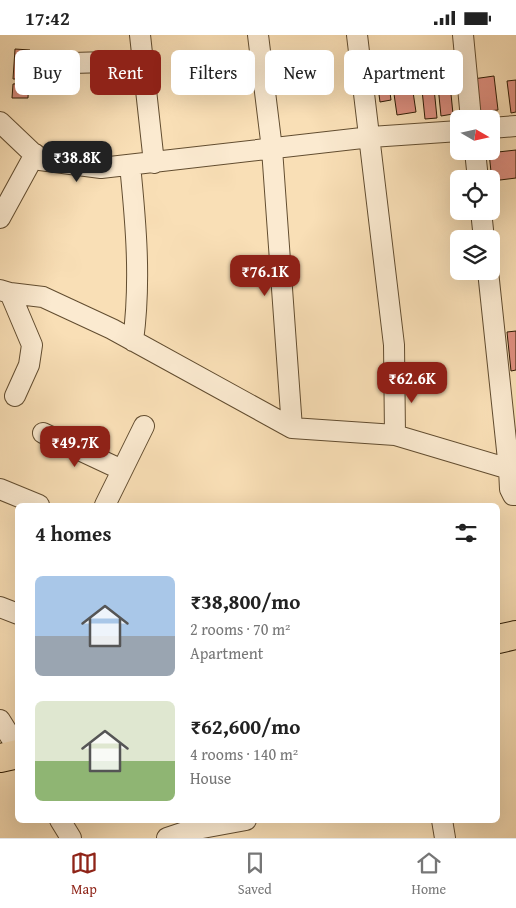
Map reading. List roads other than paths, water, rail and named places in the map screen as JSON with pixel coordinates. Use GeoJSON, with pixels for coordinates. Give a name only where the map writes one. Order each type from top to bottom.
{"type":"FeatureCollection","features":[{"type":"Feature","properties":{"kind":"highway"},"geometry":{"type":"LineString","coordinates":[[500,639],[516,635]]}},
{"type":"Feature","properties":{"kind":"highway"},"geometry":{"type":"LineString","coordinates":[[500,648],[516,645]]}},
{"type":"Feature","properties":{"kind":"street"},"geometry":{"type":"LineString","coordinates":[[140,35],[142,50]]}},
{"type":"Feature","properties":{"kind":"street"},"geometry":{"type":"LineString","coordinates":[[258,35],[272,149],[292,428]]}},
{"type":"Feature","properties":{"kind":"street"},"geometry":{"type":"LineString","coordinates":[[357,35],[394,345],[395,435]]}},
{"type":"Feature","properties":{"kind":"street"},"geometry":{"type":"LineString","coordinates":[[463,35],[470,110]]}},
{"type":"Feature","properties":{"kind":"street"},"geometry":{"type":"LineString","coordinates":[[147,95],[154,163]]}},
{"type":"Feature","properties":{"kind":"street"},"geometry":{"type":"LineString","coordinates":[[0,122],[40,160],[101,168],[370,137],[450,132]]}},
{"type":"Feature","properties":{"kind":"street"},"geometry":{"type":"LineString","coordinates":[[500,127],[516,126]]}},
{"type":"Feature","properties":{"kind":"street"},"geometry":{"type":"LineString","coordinates":[[0,218],[35,154]]}},
{"type":"Feature","properties":{"kind":"street"},"geometry":{"type":"LineString","coordinates":[[130,165],[137,230],[138,279],[133,341]]}},
{"type":"Feature","properties":{"kind":"street"},"geometry":{"type":"LineString","coordinates":[[489,280],[510,489],[513,495],[516,495]]}},
{"type":"Feature","properties":{"kind":"street"},"geometry":{"type":"LineString","coordinates":[[5,291],[43,297],[133,341],[292,428],[395,435],[509,469]]}},
{"type":"Feature","properties":{"kind":"street"},"geometry":{"type":"LineString","coordinates":[[5,291],[32,345],[29,365],[15,396]]}},
{"type":"Feature","properties":{"kind":"street"},"geometry":{"type":"LineString","coordinates":[[106,503],[144,426]]}},
{"type":"Feature","properties":{"kind":"street"},"geometry":{"type":"LineString","coordinates":[[43,433],[122,470]]}},
{"type":"Feature","properties":{"kind":"street"},"geometry":{"type":"LineString","coordinates":[[0,489],[34,503]]}},
{"type":"Feature","properties":{"kind":"street"},"geometry":{"type":"LineString","coordinates":[[0,607],[15,613]]}},
{"type":"Feature","properties":{"kind":"street"},"geometry":{"type":"LineString","coordinates":[[0,720],[11,749]]}},
{"type":"Feature","properties":{"kind":"street"},"geometry":{"type":"LineString","coordinates":[[62,823],[71,838]]}},
{"type":"Feature","properties":{"kind":"street"},"geometry":{"type":"LineString","coordinates":[[168,838],[191,830],[230,823]]}},
{"type":"Feature","properties":{"kind":"street"},"geometry":{"type":"LineString","coordinates":[[442,823],[445,838]]}}]}
